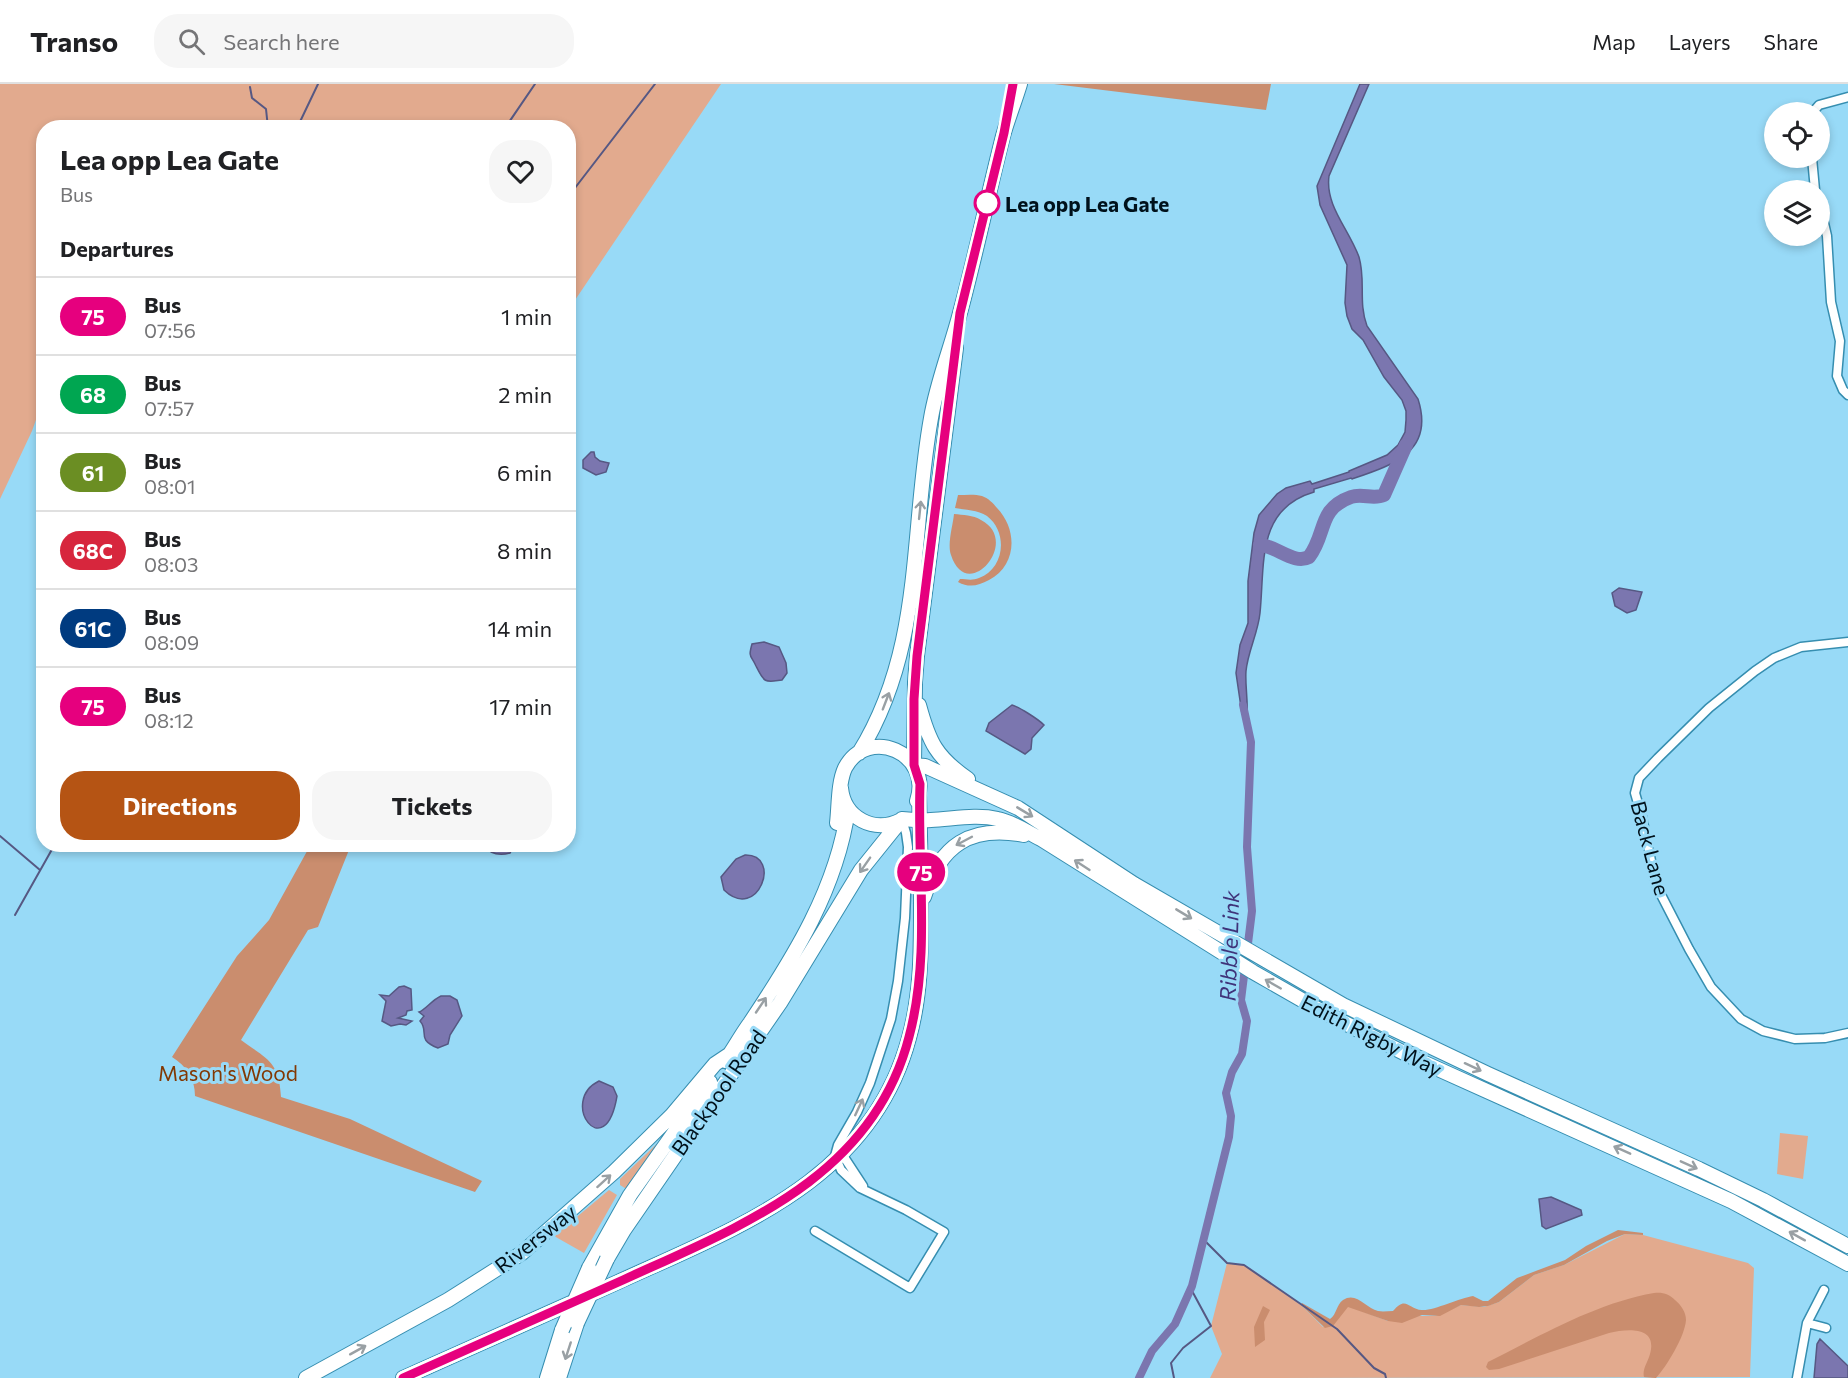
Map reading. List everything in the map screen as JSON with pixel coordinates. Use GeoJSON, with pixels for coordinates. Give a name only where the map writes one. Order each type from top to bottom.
{"type":"FeatureCollection","features":[{"type":"Feature","properties":{"kind":"highway"},"geometry":{"type":"LineString","coordinates":[[821,899],[831,861],[846,768],[859,753],[884,707],[902,650],[927,442],[935,396],[960,313],[1004,133],[1013,84]]}},
{"type":"Feature","properties":{"kind":"highway"},"geometry":{"type":"LineString","coordinates":[[1004,133],[1020,84]]}},
{"type":"Feature","properties":{"kind":"highway"},"geometry":{"type":"LineString","coordinates":[[403,1378],[742,1225],[806,1185],[839,1157],[861,1135],[880,1106],[906,1049],[918,999],[921,915],[919,779],[914,765],[915,688],[960,313]]}},
{"type":"Feature","properties":{"kind":"highway"},"geometry":{"type":"LineString","coordinates":[[915,688],[924,725],[934,748],[954,769],[988,792]]}},
{"type":"Feature","properties":{"kind":"highway"},"geometry":{"type":"LineString","coordinates":[[859,753],[874,747],[889,748],[903,754],[914,765]]}},
{"type":"Feature","properties":{"kind":"highway","name":"Edith Rigby Way"},"geometry":{"type":"LineString","coordinates":[[914,765],[925,766],[988,792],[1018,808],[1047,826],[1132,891],[1253,972],[1323,1012],[1418,1060],[1665,1169],[1731,1201],[1848,1264]]}},
{"type":"Feature","properties":{"kind":"highway"},"geometry":{"type":"LineString","coordinates":[[841,788],[848,808],[859,819],[873,825],[888,825],[902,819],[913,809],[919,795]]}},
{"type":"Feature","properties":{"kind":"highway","name":"Blackpool Road"},"geometry":{"type":"LineString","coordinates":[[547,1378],[562,1330],[589,1268],[630,1195],[730,1054],[792,956],[821,899],[840,850],[848,808]]}},
{"type":"Feature","properties":{"kind":"highway","name":"Edith Rigby Way"},"geometry":{"type":"LineString","coordinates":[[902,819],[964,817],[998,819],[1041,839],[1343,1005],[1710,1174],[1848,1246]]}},
{"type":"Feature","properties":{"kind":"highway","name":"Blackpool Road"},"geometry":{"type":"LineString","coordinates":[[559,1378],[577,1323],[607,1259],[624,1230],[780,1003],[861,870],[902,819]]}},
{"type":"Feature","properties":{"kind":"highway"},"geometry":{"type":"LineString","coordinates":[[921,915],[927,888],[938,863],[957,844],[980,834],[994,832],[1041,839]]}},
{"type":"Feature","properties":{"kind":"highway","name":"Riversway"},"geometry":{"type":"LineString","coordinates":[[306,1378],[448,1300],[522,1253],[614,1172],[672,1115],[715,1064],[730,1054]]}},
{"type":"Feature","properties":{"kind":"street"},"geometry":{"type":"LineString","coordinates":[[1830,102],[1848,97]]}},
{"type":"Feature","properties":{"kind":"street"},"geometry":{"type":"LineString","coordinates":[[1828,246],[1831,302],[1840,341],[1838,376],[1843,390],[1848,395]]}},
{"type":"Feature","properties":{"kind":"street","name":"Back Lane"},"geometry":{"type":"LineString","coordinates":[[1848,642],[1801,647],[1774,658],[1755,671],[1709,708],[1658,758],[1640,778],[1635,793],[1656,885],[1711,987],[1741,1019],[1763,1030],[1795,1039],[1825,1038],[1848,1032]]}},
{"type":"Feature","properties":{"kind":"street"},"geometry":{"type":"LineString","coordinates":[[815,1231],[910,1288],[944,1232],[850,1180],[841,1170],[836,1149],[870,1083],[891,1019],[905,918],[908,841],[902,819]]}},
{"type":"Feature","properties":{"kind":"street"},"geometry":{"type":"LineString","coordinates":[[887,837],[908,841]]}},
{"type":"Feature","properties":{"kind":"street"},"geometry":{"type":"LineString","coordinates":[[1797,1378],[1808,1323],[1824,1290]]}},
{"type":"Feature","properties":{"kind":"street"},"geometry":{"type":"LineString","coordinates":[[1808,1323],[1826,1328]]}},
{"type":"Feature","properties":{"kind":"shaded area"},"geometry":{"type":"Polygon","coordinates":[[[0,84],[721,84],[576,299],[576,120],[36,120],[36,420],[0,499],[0,84]]]}},
{"type":"Feature","properties":{"kind":"shaded area"},"geometry":{"type":"Polygon","coordinates":[[[1360,84],[1369,84],[1329,176],[1329,187],[1334,207],[1359,257],[1364,317],[1367,326],[1418,399],[1422,417],[1421,432],[1407,454],[1395,462],[1352,479],[1314,489],[1314,492],[1295,500],[1282,511],[1273,525],[1267,540],[1264,558],[1259,620],[1246,671],[1247,713],[1242,714],[1236,673],[1240,645],[1248,623],[1248,581],[1254,533],[1259,515],[1277,494],[1286,488],[1310,481],[1312,484],[1349,472],[1387,455],[1398,445],[1405,432],[1406,411],[1402,400],[1384,377],[1363,340],[1352,329],[1347,316],[1345,303],[1347,265],[1320,205],[1317,186],[1360,84]]]}},
{"type":"Feature","properties":{"kind":"shaded area"},"geometry":{"type":"Polygon","coordinates":[[[594,452],[595,457],[600,461],[609,463],[606,472],[596,475],[583,468],[583,460],[594,452]]]}},
{"type":"Feature","properties":{"kind":"shaded area"},"geometry":{"type":"Polygon","coordinates":[[[1619,588],[1642,592],[1636,610],[1627,613],[1615,606],[1612,593],[1619,588]]]}},
{"type":"Feature","properties":{"kind":"shaded area"},"geometry":{"type":"Polygon","coordinates":[[[764,642],[779,647],[786,663],[787,673],[782,680],[765,680],[751,656],[752,644],[764,642]]]}},
{"type":"Feature","properties":{"kind":"shaded area"},"geometry":{"type":"Polygon","coordinates":[[[1012,705],[1044,725],[1032,738],[1031,749],[1025,754],[986,731],[989,723],[1012,705]]]}},
{"type":"Feature","properties":{"kind":"shaded area"},"geometry":{"type":"Polygon","coordinates":[[[492,852],[510,852],[510,853],[495,854],[492,852]]]}},
{"type":"Feature","properties":{"kind":"shaded area"},"geometry":{"type":"Polygon","coordinates":[[[745,855],[756,858],[763,865],[762,884],[756,893],[747,898],[736,898],[724,890],[721,877],[736,859],[745,855]]]}},
{"type":"Feature","properties":{"kind":"shaded area"},"geometry":{"type":"Polygon","coordinates":[[[404,986],[411,989],[412,1010],[398,1018],[412,1021],[406,1025],[391,1026],[382,1021],[386,1001],[380,995],[389,996],[399,987],[404,986]]]}},
{"type":"Feature","properties":{"kind":"shaded area"},"geometry":{"type":"Polygon","coordinates":[[[441,996],[450,996],[457,1000],[462,1016],[450,1035],[448,1044],[438,1048],[427,1042],[420,1021],[424,1016],[419,1012],[441,996]]]}},
{"type":"Feature","properties":{"kind":"shaded area"},"geometry":{"type":"Polygon","coordinates":[[[599,1081],[613,1087],[617,1096],[611,1117],[603,1126],[595,1128],[588,1123],[583,1102],[588,1090],[599,1081]]]}},
{"type":"Feature","properties":{"kind":"shaded area"},"geometry":{"type":"Polygon","coordinates":[[[670,1131],[628,1190],[620,1185],[620,1179],[670,1131]]]}},
{"type":"Feature","properties":{"kind":"shaded area"},"geometry":{"type":"Polygon","coordinates":[[[1780,1133],[1808,1136],[1803,1179],[1777,1174],[1780,1133]]]}},
{"type":"Feature","properties":{"kind":"shaded area"},"geometry":{"type":"Polygon","coordinates":[[[609,1190],[617,1195],[584,1253],[554,1236],[609,1190]]]}},
{"type":"Feature","properties":{"kind":"shaded area"},"geometry":{"type":"Polygon","coordinates":[[[1551,1197],[1581,1210],[1582,1215],[1546,1229],[1542,1226],[1539,1199],[1551,1197]]]}},
{"type":"Feature","properties":{"kind":"shaded area"},"geometry":{"type":"Polygon","coordinates":[[[1625,1234],[1643,1235],[1748,1263],[1754,1268],[1750,1377],[1210,1378],[1222,1354],[1211,1326],[1227,1263],[1244,1265],[1301,1305],[1323,1327],[1348,1306],[1388,1321],[1436,1316],[1461,1305],[1484,1307],[1499,1302],[1534,1275],[1564,1265],[1625,1234]]]}},
{"type":"Feature","properties":{"kind":"shaded area"},"geometry":{"type":"Polygon","coordinates":[[[1820,1339],[1848,1366],[1848,1378],[1814,1378],[1817,1344],[1820,1339]]]}},
{"type":"Feature","properties":{"kind":"green space"},"geometry":{"type":"Polygon","coordinates":[[[1054,84],[1271,84],[1266,110],[1054,84]]]}},
{"type":"Feature","properties":{"kind":"green space"},"geometry":{"type":"Polygon","coordinates":[[[958,495],[979,495],[988,499],[1009,526],[1011,547],[1005,566],[998,574],[977,585],[970,586],[958,582],[960,579],[979,578],[994,567],[1001,550],[1001,541],[994,523],[987,516],[976,511],[955,508],[958,495]]]}},
{"type":"Feature","properties":{"kind":"green space"},"geometry":{"type":"Polygon","coordinates":[[[954,514],[978,518],[992,530],[996,541],[994,553],[987,564],[978,571],[968,574],[959,569],[951,555],[950,540],[954,514]]]}},
{"type":"Feature","properties":{"kind":"green space","name":"Mason's Wood"},"geometry":{"type":"Polygon","coordinates":[[[307,852],[348,852],[318,927],[308,930],[241,1040],[265,1057],[275,1068],[281,1097],[350,1119],[482,1181],[475,1192],[195,1096],[189,1073],[172,1057],[237,956],[269,920],[307,852]]]}},
{"type":"Feature","properties":{"kind":"green space"},"geometry":{"type":"Polygon","coordinates":[[[1618,1230],[1643,1233],[1643,1235],[1625,1234],[1607,1241],[1564,1265],[1534,1275],[1499,1302],[1488,1306],[1461,1305],[1440,1316],[1422,1315],[1402,1323],[1388,1321],[1348,1307],[1333,1326],[1325,1328],[1301,1305],[1302,1303],[1330,1319],[1341,1302],[1348,1298],[1357,1299],[1378,1311],[1393,1311],[1404,1303],[1417,1309],[1427,1310],[1473,1296],[1488,1301],[1517,1278],[1565,1260],[1586,1246],[1618,1230]]]}},
{"type":"Feature","properties":{"kind":"green space"},"geometry":{"type":"Polygon","coordinates":[[[1654,1293],[1666,1294],[1673,1298],[1683,1309],[1686,1320],[1675,1350],[1656,1378],[1644,1377],[1644,1368],[1650,1354],[1649,1338],[1639,1331],[1632,1330],[1609,1333],[1499,1369],[1489,1370],[1486,1367],[1488,1362],[1590,1312],[1654,1293]]]}},
{"type":"Feature","properties":{"kind":"green space"},"geometry":{"type":"Polygon","coordinates":[[[1263,1306],[1270,1310],[1264,1322],[1265,1340],[1255,1347],[1254,1327],[1263,1306]]]}},
{"type":"Feature","properties":{"kind":"waterway"},"geometry":{"type":"LineString","coordinates":[[301,120],[318,84]]}},
{"type":"Feature","properties":{"kind":"waterway"},"geometry":{"type":"LineString","coordinates":[[510,120],[535,84]]}},
{"type":"Feature","properties":{"kind":"waterway"},"geometry":{"type":"LineString","coordinates":[[576,187],[655,84]]}},
{"type":"Feature","properties":{"kind":"waterway"},"geometry":{"type":"LineString","coordinates":[[250,87],[252,98],[266,109],[267,120]]}},
{"type":"Feature","properties":{"kind":"waterway"},"geometry":{"type":"LineString","coordinates":[[1260,545],[1297,559],[1309,557],[1328,515],[1340,502],[1351,497],[1384,495],[1406,445]]}},
{"type":"Feature","properties":{"kind":"waterway","name":"Ribble Link"},"geometry":{"type":"LineString","coordinates":[[1139,1378],[1152,1351],[1175,1324],[1192,1286],[1229,1137],[1231,1116],[1226,1093],[1232,1072],[1242,1054],[1247,1021],[1241,1000],[1252,911],[1247,847],[1251,742],[1243,705]]}},
{"type":"Feature","properties":{"kind":"waterway"},"geometry":{"type":"LineString","coordinates":[[0,836],[40,870]]}},
{"type":"Feature","properties":{"kind":"waterway"},"geometry":{"type":"LineString","coordinates":[[15,915],[50,852]]}},
{"type":"Feature","properties":{"kind":"waterway"},"geometry":{"type":"LineString","coordinates":[[1204,1240],[1227,1263],[1244,1265],[1337,1329],[1374,1368],[1385,1374],[1386,1378]]}},
{"type":"Feature","properties":{"kind":"waterway"},"geometry":{"type":"LineString","coordinates":[[1174,1378],[1171,1363],[1183,1348],[1211,1326],[1191,1289]]}},
{"type":"Feature","properties":{"kind":"bus line","name":"75"},"geometry":{"type":"LineString","coordinates":[[403,1378],[758,1217],[806,1185],[855,1141],[870,1122],[894,1079],[906,1049],[913,1022],[918,999],[921,955],[920,784],[914,765],[914,699],[917,656],[929,576],[960,313],[1004,133],[1013,84]]}},
{"type":"Feature","properties":{"kind":"place","name":"Lea opp Lea Gate"},"geometry":{"type":"Point","coordinates":[987,203]}}]}
